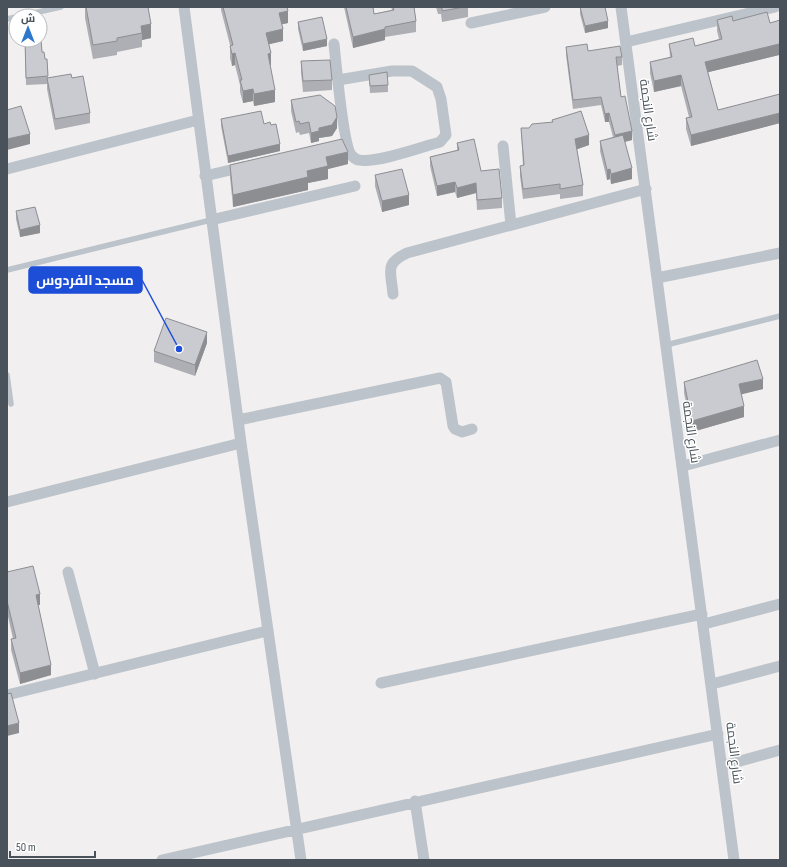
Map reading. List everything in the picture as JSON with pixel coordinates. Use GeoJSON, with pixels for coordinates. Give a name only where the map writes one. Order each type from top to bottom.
{"type":"FeatureCollection","features":[{"type":"Feature","properties":{"kind":"street"},"geometry":{"type":"LineString","coordinates":[[184,7],[241,443],[301,860]]}},
{"type":"Feature","properties":{"kind":"street"},"geometry":{"type":"LineString","coordinates":[[471,22],[545,7]]}},
{"type":"Feature","properties":{"kind":"street","name":"شارع النجمة"},"geometry":{"type":"LineString","coordinates":[[621,7],[712,684],[734,860]]}},
{"type":"Feature","properties":{"kind":"street"},"geometry":{"type":"LineString","coordinates":[[626,42],[775,7]]}},
{"type":"Feature","properties":{"kind":"street"},"geometry":{"type":"LineString","coordinates":[[334,44],[343,143],[352,156],[358,160],[372,160],[440,142],[446,135],[447,130],[442,99],[437,88],[412,71],[392,71],[338,80]]}},
{"type":"Feature","properties":{"kind":"street"},"geometry":{"type":"LineString","coordinates":[[7,169],[198,120]]}},
{"type":"Feature","properties":{"kind":"street"},"geometry":{"type":"LineString","coordinates":[[503,146],[512,225]]}},
{"type":"Feature","properties":{"kind":"street"},"geometry":{"type":"LineString","coordinates":[[205,176],[257,164]]}},
{"type":"Feature","properties":{"kind":"street"},"geometry":{"type":"LineString","coordinates":[[211,220],[356,186]]}},
{"type":"Feature","properties":{"kind":"street"},"geometry":{"type":"LineString","coordinates":[[392,294],[390,266],[393,261],[407,253],[646,189]]}},
{"type":"Feature","properties":{"kind":"street"},"geometry":{"type":"LineString","coordinates":[[657,278],[780,253]]}},
{"type":"Feature","properties":{"kind":"street"},"geometry":{"type":"LineString","coordinates":[[238,420],[440,378],[446,382],[453,426],[455,429],[462,432],[472,429]]}},
{"type":"Feature","properties":{"kind":"street"},"geometry":{"type":"LineString","coordinates":[[682,466],[780,440]]}},
{"type":"Feature","properties":{"kind":"street"},"geometry":{"type":"LineString","coordinates":[[7,502],[241,443]]}},
{"type":"Feature","properties":{"kind":"street"},"geometry":{"type":"LineString","coordinates":[[68,572],[95,674]]}},
{"type":"Feature","properties":{"kind":"street"},"geometry":{"type":"LineString","coordinates":[[381,683],[780,604]]}},
{"type":"Feature","properties":{"kind":"street"},"geometry":{"type":"LineString","coordinates":[[7,694],[95,674],[267,631]]}},
{"type":"Feature","properties":{"kind":"street"},"geometry":{"type":"LineString","coordinates":[[712,684],[780,666]]}},
{"type":"Feature","properties":{"kind":"street"},"geometry":{"type":"LineString","coordinates":[[162,860],[718,734]]}},
{"type":"Feature","properties":{"kind":"street"},"geometry":{"type":"LineString","coordinates":[[722,766],[780,750]]}},
{"type":"Feature","properties":{"kind":"street"},"geometry":{"type":"LineString","coordinates":[[415,802],[424,860]]}},
{"type":"Feature","properties":{"kind":"lane"},"geometry":{"type":"LineString","coordinates":[[48,10],[61,7]]}},
{"type":"Feature","properties":{"kind":"lane"},"geometry":{"type":"LineString","coordinates":[[7,270],[99,246],[211,220]]}},
{"type":"Feature","properties":{"kind":"lane"},"geometry":{"type":"LineString","coordinates":[[666,345],[780,316]]}},
{"type":"Feature","properties":{"kind":"lane"},"geometry":{"type":"LineString","coordinates":[[7,376],[11,404]]}},
{"type":"Feature","properties":{"kind":"building"},"geometry":{"type":"Polygon","coordinates":[[[86,7],[148,7],[151,24],[141,26],[142,33],[117,38],[117,41],[93,45],[86,7]]]}},
{"type":"Feature","properties":{"kind":"building"},"geometry":{"type":"Polygon","coordinates":[[[223,7],[287,7],[288,11],[279,13],[283,29],[266,33],[271,53],[268,54],[275,90],[254,94],[253,89],[243,91],[240,80],[242,80],[235,53],[232,54],[230,46],[233,45],[223,7]]]}},
{"type":"Feature","properties":{"kind":"building"},"geometry":{"type":"Polygon","coordinates":[[[346,7],[373,7],[374,14],[394,10],[393,7],[414,7],[416,21],[385,27],[385,29],[353,37],[346,7]]]}},
{"type":"Feature","properties":{"kind":"building"},"geometry":{"type":"Polygon","coordinates":[[[442,7],[464,7],[442,11],[442,7]]]}},
{"type":"Feature","properties":{"kind":"building"},"geometry":{"type":"Polygon","coordinates":[[[580,7],[605,7],[608,21],[585,26],[580,7]]]}},
{"type":"Feature","properties":{"kind":"building"},"geometry":{"type":"Polygon","coordinates":[[[767,12],[770,23],[780,20],[780,46],[779,44],[705,62],[718,110],[780,94],[780,113],[691,135],[686,118],[692,117],[681,75],[654,81],[650,62],[672,57],[669,44],[693,38],[695,46],[722,39],[717,20],[732,16],[733,21],[767,12]]]}},
{"type":"Feature","properties":{"kind":"building"},"geometry":{"type":"Polygon","coordinates":[[[322,17],[327,39],[303,44],[298,22],[322,17]]]}},
{"type":"Feature","properties":{"kind":"building"},"geometry":{"type":"Polygon","coordinates":[[[587,44],[588,51],[620,46],[622,57],[616,57],[621,97],[625,96],[632,131],[615,135],[609,113],[605,114],[601,97],[573,100],[566,47],[587,44]]]}},
{"type":"Feature","properties":{"kind":"building"},"geometry":{"type":"Polygon","coordinates":[[[25,48],[42,48],[45,59],[47,59],[48,76],[26,78],[25,48]]]}},
{"type":"Feature","properties":{"kind":"building"},"geometry":{"type":"Polygon","coordinates":[[[330,60],[332,80],[303,81],[301,61],[330,60]]]}},
{"type":"Feature","properties":{"kind":"building"},"geometry":{"type":"Polygon","coordinates":[[[387,72],[388,85],[370,86],[369,75],[387,72]]]}},
{"type":"Feature","properties":{"kind":"building"},"geometry":{"type":"Polygon","coordinates":[[[71,74],[72,78],[83,76],[90,113],[55,119],[47,78],[71,74]]]}},
{"type":"Feature","properties":{"kind":"building"},"geometry":{"type":"Polygon","coordinates":[[[320,95],[335,106],[337,117],[332,125],[319,128],[319,131],[311,133],[309,122],[300,124],[299,121],[296,122],[291,100],[320,95]]]}},
{"type":"Feature","properties":{"kind":"building"},"geometry":{"type":"Polygon","coordinates":[[[21,106],[30,134],[7,139],[7,110],[21,106]]]}},
{"type":"Feature","properties":{"kind":"building"},"geometry":{"type":"Polygon","coordinates":[[[261,111],[264,124],[270,122],[271,125],[276,124],[280,144],[228,156],[221,119],[261,111]]]}},
{"type":"Feature","properties":{"kind":"building"},"geometry":{"type":"Polygon","coordinates":[[[581,111],[589,135],[575,139],[583,185],[560,189],[560,184],[523,189],[520,166],[524,165],[521,128],[529,128],[532,124],[553,122],[552,120],[581,111]]]}},
{"type":"Feature","properties":{"kind":"building"},"geometry":{"type":"Polygon","coordinates":[[[623,135],[632,168],[611,174],[610,169],[607,170],[600,141],[623,135]]]}},
{"type":"Feature","properties":{"kind":"building"},"geometry":{"type":"Polygon","coordinates":[[[342,139],[348,152],[326,157],[328,166],[307,171],[308,177],[233,195],[230,165],[342,139]]]}},
{"type":"Feature","properties":{"kind":"building"},"geometry":{"type":"Polygon","coordinates":[[[474,139],[481,171],[499,169],[502,198],[477,200],[476,183],[457,188],[455,182],[437,186],[430,157],[459,150],[457,143],[474,139]]]}},
{"type":"Feature","properties":{"kind":"building"},"geometry":{"type":"Polygon","coordinates":[[[402,169],[409,195],[382,201],[375,175],[402,169]]]}},
{"type":"Feature","properties":{"kind":"building"},"geometry":{"type":"Polygon","coordinates":[[[35,207],[40,225],[20,230],[16,211],[35,207]]]}},
{"type":"Feature","properties":{"kind":"building"},"geometry":{"type":"Polygon","coordinates":[[[166,318],[207,332],[195,365],[154,351],[166,318]]]}},
{"type":"Feature","properties":{"kind":"building"},"geometry":{"type":"Polygon","coordinates":[[[757,360],[763,379],[739,384],[744,406],[692,421],[684,382],[757,360]]]}},
{"type":"Feature","properties":{"kind":"building"},"geometry":{"type":"Polygon","coordinates":[[[33,566],[40,594],[36,595],[51,665],[20,673],[11,639],[16,638],[7,601],[7,572],[33,566]]]}},
{"type":"Feature","properties":{"kind":"building"},"geometry":{"type":"Polygon","coordinates":[[[11,693],[19,723],[7,726],[7,694],[11,693]]]}},
{"type":"Feature","properties":{"kind":"place","name":"مسجد الفردوس"},"geometry":{"type":"Point","coordinates":[179,349]}}]}
